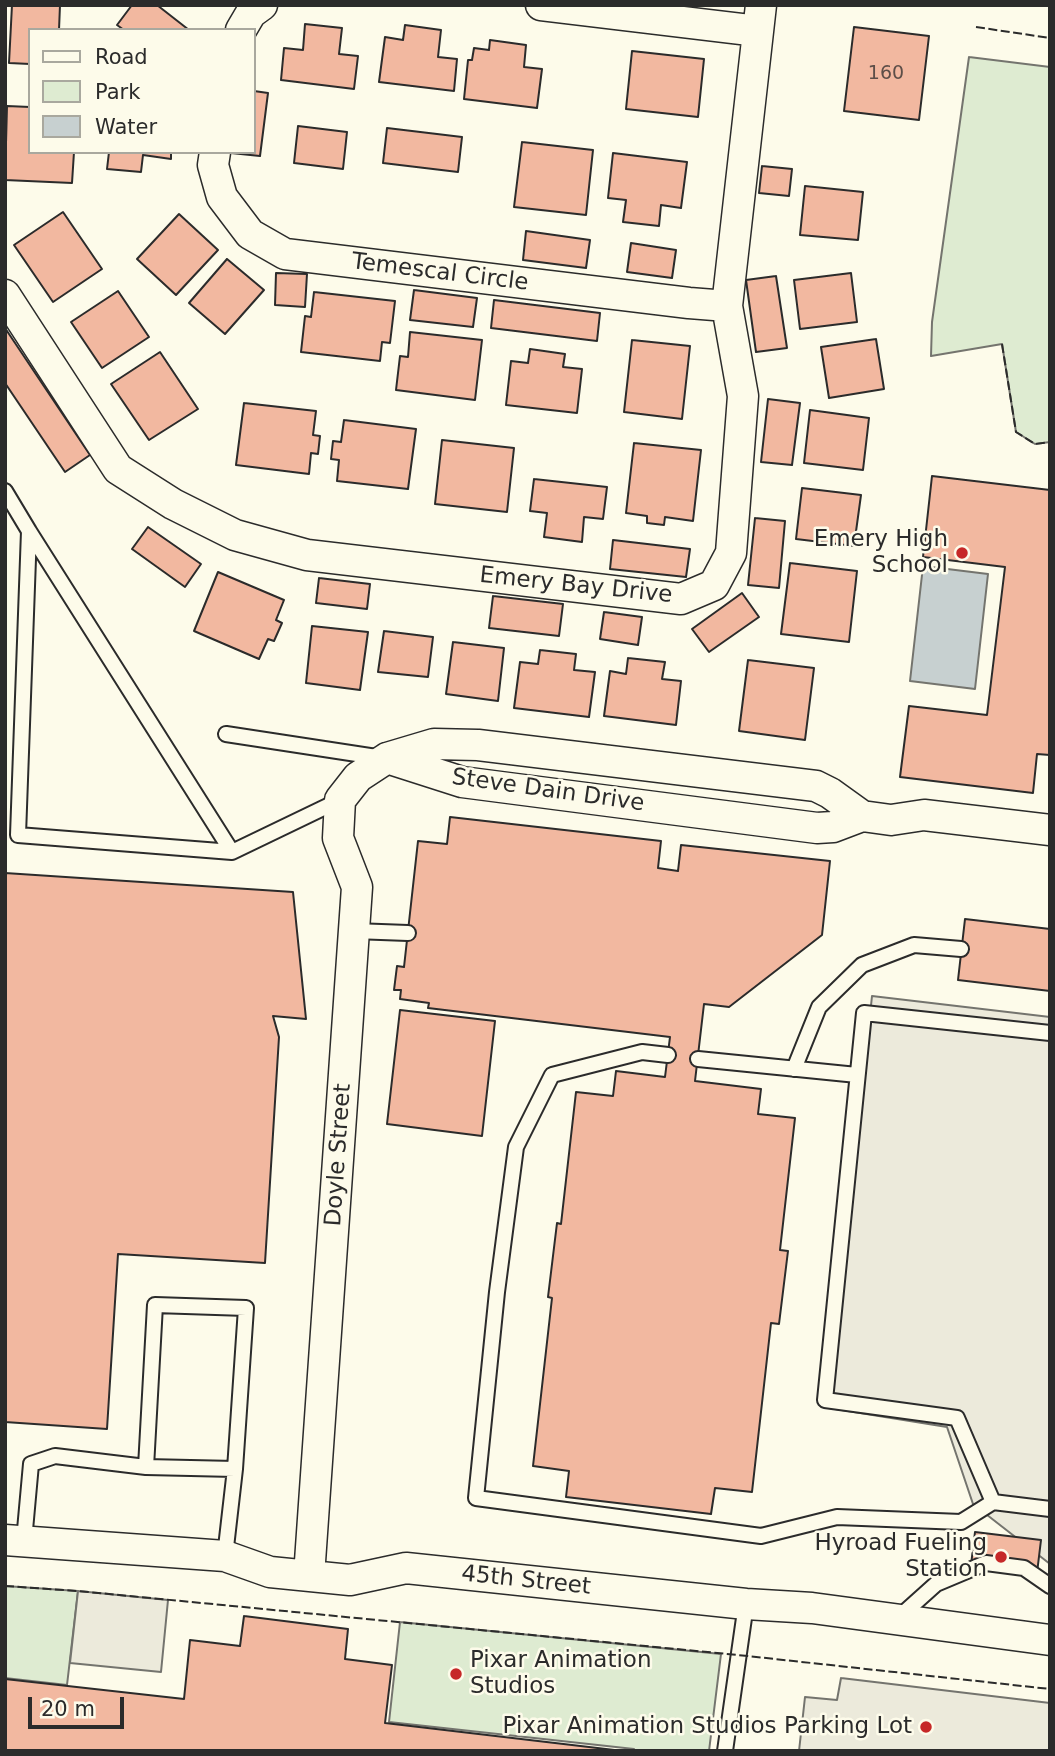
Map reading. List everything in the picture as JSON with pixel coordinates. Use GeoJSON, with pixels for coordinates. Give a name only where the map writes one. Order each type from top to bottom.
{"type":"FeatureCollection","features":[{"type":"Feature","properties":{"kind":"street"},"geometry":{"type":"LineString","coordinates":[[241,28],[251,13],[262,5]]}},
{"type":"Feature","properties":{"kind":"street"},"geometry":{"type":"LineString","coordinates":[[541,5],[760,18]]}},
{"type":"Feature","properties":{"kind":"street","name":"Emery Bay Drive"},"geometry":{"type":"LineString","coordinates":[[5,295],[118,469],[173,504],[235,535],[307,555],[681,599],[713,585],[731,552],[743,396],[727,306],[760,18]]}},
{"type":"Feature","properties":{"kind":"street","name":"Temescal Circle"},"geometry":{"type":"LineString","coordinates":[[215,154],[213,165],[222,197],[250,234],[285,254],[675,302],[727,306]]}},
{"type":"Feature","properties":{"kind":"street","name":"Steve Dain Drive"},"geometry":{"type":"LineString","coordinates":[[387,758],[434,744],[478,745],[816,786],[862,816],[891,820],[924,816],[1050,830]]}},
{"type":"Feature","properties":{"kind":"street"},"geometry":{"type":"LineString","coordinates":[[340,800],[358,777],[387,758]]}},
{"type":"Feature","properties":{"kind":"street","name":"Steve Dain Drive"},"geometry":{"type":"LineString","coordinates":[[387,758],[461,782],[817,828],[834,827],[862,816]]}},
{"type":"Feature","properties":{"kind":"street","name":"Doyle Street"},"geometry":{"type":"LineString","coordinates":[[309,1576],[357,887],[338,838],[340,800]]}},
{"type":"Feature","properties":{"kind":"street","name":"45th Street"},"geometry":{"type":"LineString","coordinates":[[15,1540],[225,1556],[270,1572],[350,1580],[406,1568],[746,1604],[812,1608],[1050,1640]]}},
{"type":"Feature","properties":{"kind":"lane"},"geometry":{"type":"LineString","coordinates":[[5,491],[232,852]]}},
{"type":"Feature","properties":{"kind":"lane"},"geometry":{"type":"LineString","coordinates":[[29,530],[18,835],[232,852],[340,800]]}},
{"type":"Feature","properties":{"kind":"lane"},"geometry":{"type":"LineString","coordinates":[[226,734],[387,758]]}},
{"type":"Feature","properties":{"kind":"lane"},"geometry":{"type":"LineString","coordinates":[[354,931],[408,933]]}},
{"type":"Feature","properties":{"kind":"lane"},"geometry":{"type":"LineString","coordinates":[[794,1069],[819,1007],[862,965],[914,945],[961,949]]}},
{"type":"Feature","properties":{"kind":"lane"},"geometry":{"type":"LineString","coordinates":[[993,1502],[957,1418],[825,1400],[864,1013],[1050,1033]]}},
{"type":"Feature","properties":{"kind":"lane"},"geometry":{"type":"LineString","coordinates":[[668,1055],[642,1052],[552,1075],[516,1147],[497,1292],[476,1498],[761,1536],[838,1517],[961,1522],[993,1502],[1050,1509]]}},
{"type":"Feature","properties":{"kind":"lane"},"geometry":{"type":"LineString","coordinates":[[698,1059],[857,1075]]}},
{"type":"Feature","properties":{"kind":"lane"},"geometry":{"type":"LineString","coordinates":[[146,1467],[155,1305],[246,1308],[225,1556]]}},
{"type":"Feature","properties":{"kind":"lane"},"geometry":{"type":"LineString","coordinates":[[15,1540],[31,1464],[55,1456],[146,1467],[234,1469]]}},
{"type":"Feature","properties":{"kind":"lane"},"geometry":{"type":"LineString","coordinates":[[896,1619],[936,1584],[986,1563],[1024,1568],[1050,1586]]}},
{"type":"Feature","properties":{"kind":"lane"},"geometry":{"type":"LineString","coordinates":[[725,1751],[746,1604]]}},
{"type":"Feature","properties":{"kind":"green space"},"geometry":{"type":"Polygon","coordinates":[[[969,57],[1050,67],[1050,442],[1035,444],[1016,432],[1002,344],[931,356],[932,322],[969,57]]]}},
{"type":"Feature","properties":{"kind":"green space"},"geometry":{"type":"Polygon","coordinates":[[[5,1586],[78,1591],[67,1685],[5,1678],[5,1586]]]}},
{"type":"Feature","properties":{"kind":"green space"},"geometry":{"type":"Polygon","coordinates":[[[400,1622],[721,1654],[709,1751],[635,1751],[389,1722],[400,1622]]]}},
{"type":"Feature","properties":{"kind":"shaded area"},"geometry":{"type":"Polygon","coordinates":[[[872,996],[1050,1017],[1050,1564],[973,1504],[947,1427],[829,1408],[872,996]]]}},
{"type":"Feature","properties":{"kind":"shaded area"},"geometry":{"type":"Polygon","coordinates":[[[78,1591],[168,1600],[161,1672],[70,1663],[78,1591]]]}},
{"type":"Feature","properties":{"kind":"shaded area","name":"Pixar Animation Studios Parking Lot"},"geometry":{"type":"Polygon","coordinates":[[[841,1678],[1050,1703],[1050,1751],[799,1751],[805,1697],[837,1700],[841,1678]]]}},
{"type":"Feature","properties":{"kind":"water"},"geometry":{"type":"Polygon","coordinates":[[[923,566],[988,574],[975,689],[910,681],[923,566]]]}},
{"type":"Feature","properties":{"kind":"building"},"geometry":{"type":"Polygon","coordinates":[[[12,5],[60,5],[59,28],[28,28],[28,64],[9,63],[12,5]]]}},
{"type":"Feature","properties":{"kind":"building"},"geometry":{"type":"Polygon","coordinates":[[[132,5],[157,5],[186,28],[121,28],[117,25],[132,5]]]}},
{"type":"Feature","properties":{"kind":"building"},"geometry":{"type":"Polygon","coordinates":[[[305,24],[342,28],[339,54],[358,56],[354,89],[281,80],[284,48],[303,50],[305,24]]]}},
{"type":"Feature","properties":{"kind":"building"},"geometry":{"type":"Polygon","coordinates":[[[405,25],[441,30],[438,57],[457,59],[454,91],[379,82],[385,37],[403,40],[405,25]]]}},
{"type":"Feature","properties":{"kind":"building"},"geometry":{"type":"Polygon","coordinates":[[[854,27],[929,36],[919,120],[844,111],[854,27]]]}},
{"type":"Feature","properties":{"kind":"building"},"geometry":{"type":"Polygon","coordinates":[[[490,40],[526,45],[524,67],[542,69],[537,108],[464,99],[468,60],[472,60],[474,48],[489,50],[490,40]]]}},
{"type":"Feature","properties":{"kind":"building"},"geometry":{"type":"Polygon","coordinates":[[[632,51],[704,59],[698,117],[626,109],[632,51]]]}},
{"type":"Feature","properties":{"kind":"building"},"geometry":{"type":"Polygon","coordinates":[[[256,91],[268,93],[260,156],[241,154],[256,154],[256,91]]]}},
{"type":"Feature","properties":{"kind":"building"},"geometry":{"type":"Polygon","coordinates":[[[7,106],[28,107],[28,154],[74,154],[72,183],[5,180],[7,106]]]}},
{"type":"Feature","properties":{"kind":"building"},"geometry":{"type":"Polygon","coordinates":[[[298,126],[347,132],[343,169],[294,163],[298,126]]]}},
{"type":"Feature","properties":{"kind":"building"},"geometry":{"type":"Polygon","coordinates":[[[387,128],[462,137],[458,172],[383,163],[387,128]]]}},
{"type":"Feature","properties":{"kind":"building"},"geometry":{"type":"Polygon","coordinates":[[[522,142],[593,150],[586,215],[514,207],[522,142]]]}},
{"type":"Feature","properties":{"kind":"building"},"geometry":{"type":"Polygon","coordinates":[[[613,153],[687,162],[681,208],[661,205],[659,226],[623,222],[626,200],[608,198],[613,153]]]}},
{"type":"Feature","properties":{"kind":"building"},"geometry":{"type":"Polygon","coordinates":[[[109,154],[171,154],[171,159],[143,155],[141,172],[107,169],[109,154]]]}},
{"type":"Feature","properties":{"kind":"building"},"geometry":{"type":"Polygon","coordinates":[[[762,166],[792,169],[789,196],[759,193],[762,166]]]}},
{"type":"Feature","properties":{"kind":"building"},"geometry":{"type":"Polygon","coordinates":[[[805,186],[863,192],[858,240],[800,235],[805,186]]]}},
{"type":"Feature","properties":{"kind":"building"},"geometry":{"type":"Polygon","coordinates":[[[63,212],[102,269],[53,302],[14,245],[63,212]]]}},
{"type":"Feature","properties":{"kind":"building"},"geometry":{"type":"Polygon","coordinates":[[[179,214],[218,250],[176,295],[137,259],[179,214]]]}},
{"type":"Feature","properties":{"kind":"building"},"geometry":{"type":"Polygon","coordinates":[[[526,231],[590,240],[586,268],[523,260],[526,231]]]}},
{"type":"Feature","properties":{"kind":"building"},"geometry":{"type":"Polygon","coordinates":[[[631,243],[676,250],[672,278],[627,272],[631,243]]]}},
{"type":"Feature","properties":{"kind":"building"},"geometry":{"type":"Polygon","coordinates":[[[227,259],[264,290],[225,334],[189,303],[227,259]]]}},
{"type":"Feature","properties":{"kind":"building"},"geometry":{"type":"Polygon","coordinates":[[[276,273],[307,274],[305,307],[275,305],[276,273]]]}},
{"type":"Feature","properties":{"kind":"building"},"geometry":{"type":"Polygon","coordinates":[[[851,273],[857,322],[800,329],[794,280],[851,273]]]}},
{"type":"Feature","properties":{"kind":"building"},"geometry":{"type":"Polygon","coordinates":[[[776,276],[787,348],[756,352],[746,280],[776,276]]]}},
{"type":"Feature","properties":{"kind":"building"},"geometry":{"type":"Polygon","coordinates":[[[414,290],[477,298],[473,327],[410,320],[414,290]]]}},
{"type":"Feature","properties":{"kind":"building"},"geometry":{"type":"Polygon","coordinates":[[[118,291],[149,337],[102,368],[71,322],[118,291]]]}},
{"type":"Feature","properties":{"kind":"building"},"geometry":{"type":"Polygon","coordinates":[[[314,292],[395,301],[390,343],[382,342],[380,361],[301,352],[305,316],[311,317],[314,292]]]}},
{"type":"Feature","properties":{"kind":"building"},"geometry":{"type":"Polygon","coordinates":[[[494,300],[600,313],[597,341],[491,328],[494,300]]]}},
{"type":"Feature","properties":{"kind":"building"},"geometry":{"type":"Polygon","coordinates":[[[5,328],[90,455],[65,472],[5,383],[5,328]]]}},
{"type":"Feature","properties":{"kind":"building"},"geometry":{"type":"Polygon","coordinates":[[[410,332],[482,340],[475,400],[396,390],[400,356],[408,357],[410,332]]]}},
{"type":"Feature","properties":{"kind":"building"},"geometry":{"type":"Polygon","coordinates":[[[876,339],[884,389],[829,398],[821,347],[876,339]]]}},
{"type":"Feature","properties":{"kind":"building"},"geometry":{"type":"Polygon","coordinates":[[[632,340],[690,346],[682,419],[624,412],[632,340]]]}},
{"type":"Feature","properties":{"kind":"building"},"geometry":{"type":"Polygon","coordinates":[[[530,349],[565,354],[563,367],[582,369],[577,413],[506,405],[511,361],[528,363],[530,349]]]}},
{"type":"Feature","properties":{"kind":"building"},"geometry":{"type":"Polygon","coordinates":[[[160,352],[198,409],[149,440],[111,384],[160,352]]]}},
{"type":"Feature","properties":{"kind":"building"},"geometry":{"type":"Polygon","coordinates":[[[768,399],[800,403],[792,465],[761,462],[768,399]]]}},
{"type":"Feature","properties":{"kind":"building"},"geometry":{"type":"Polygon","coordinates":[[[244,403],[316,411],[313,435],[320,436],[318,454],[311,453],[309,474],[236,465],[244,403]]]}},
{"type":"Feature","properties":{"kind":"building"},"geometry":{"type":"Polygon","coordinates":[[[810,410],[869,418],[863,470],[804,463],[810,410]]]}},
{"type":"Feature","properties":{"kind":"building"},"geometry":{"type":"Polygon","coordinates":[[[344,420],[416,429],[408,489],[337,481],[339,460],[331,459],[333,441],[341,442],[344,420]]]}},
{"type":"Feature","properties":{"kind":"building"},"geometry":{"type":"Polygon","coordinates":[[[442,440],[514,448],[507,512],[435,504],[442,440]]]}},
{"type":"Feature","properties":{"kind":"building"},"geometry":{"type":"Polygon","coordinates":[[[634,443],[701,450],[693,521],[665,517],[664,525],[647,523],[647,516],[626,513],[634,443]]]}},
{"type":"Feature","properties":{"kind":"building"},"geometry":{"type":"Polygon","coordinates":[[[932,476],[1050,490],[1050,755],[1037,754],[1033,793],[900,777],[909,706],[987,715],[1005,567],[923,557],[932,476]]]}},
{"type":"Feature","properties":{"kind":"building"},"geometry":{"type":"Polygon","coordinates":[[[534,479],[607,487],[603,519],[584,517],[582,542],[544,537],[547,513],[530,511],[534,479]]]}},
{"type":"Feature","properties":{"kind":"building"},"geometry":{"type":"Polygon","coordinates":[[[802,488],[861,495],[854,546],[796,539],[802,488]]]}},
{"type":"Feature","properties":{"kind":"building"},"geometry":{"type":"Polygon","coordinates":[[[755,518],[785,521],[779,588],[748,585],[755,518]]]}},
{"type":"Feature","properties":{"kind":"building"},"geometry":{"type":"Polygon","coordinates":[[[148,527],[201,564],[185,587],[132,549],[148,527]]]}},
{"type":"Feature","properties":{"kind":"building"},"geometry":{"type":"Polygon","coordinates":[[[613,540],[690,549],[686,577],[610,569],[613,540]]]}},
{"type":"Feature","properties":{"kind":"building"},"geometry":{"type":"Polygon","coordinates":[[[790,563],[857,571],[849,642],[781,634],[790,563]]]}},
{"type":"Feature","properties":{"kind":"building"},"geometry":{"type":"Polygon","coordinates":[[[218,572],[284,600],[276,620],[282,623],[274,641],[268,639],[259,659],[194,631],[218,572]]]}},
{"type":"Feature","properties":{"kind":"building"},"geometry":{"type":"Polygon","coordinates":[[[319,578],[370,584],[367,609],[316,603],[319,578]]]}},
{"type":"Feature","properties":{"kind":"building"},"geometry":{"type":"Polygon","coordinates":[[[742,593],[759,617],[709,652],[692,629],[742,593]]]}},
{"type":"Feature","properties":{"kind":"building"},"geometry":{"type":"Polygon","coordinates":[[[493,596],[563,604],[559,636],[489,628],[493,596]]]}},
{"type":"Feature","properties":{"kind":"building"},"geometry":{"type":"Polygon","coordinates":[[[604,612],[642,617],[638,645],[600,639],[604,612]]]}},
{"type":"Feature","properties":{"kind":"building"},"geometry":{"type":"Polygon","coordinates":[[[312,626],[368,632],[360,690],[306,683],[312,626]]]}},
{"type":"Feature","properties":{"kind":"building"},"geometry":{"type":"Polygon","coordinates":[[[384,631],[433,637],[428,677],[378,672],[384,631]]]}},
{"type":"Feature","properties":{"kind":"building"},"geometry":{"type":"Polygon","coordinates":[[[453,642],[504,648],[498,701],[446,694],[453,642]]]}},
{"type":"Feature","properties":{"kind":"building"},"geometry":{"type":"Polygon","coordinates":[[[540,650],[576,654],[574,670],[595,672],[589,717],[514,708],[520,662],[538,664],[540,650]]]}},
{"type":"Feature","properties":{"kind":"building"},"geometry":{"type":"Polygon","coordinates":[[[628,658],[665,662],[662,679],[681,681],[676,725],[604,716],[610,671],[626,674],[628,658]]]}},
{"type":"Feature","properties":{"kind":"building"},"geometry":{"type":"Polygon","coordinates":[[[748,660],[814,668],[805,740],[739,731],[748,660]]]}},
{"type":"Feature","properties":{"kind":"building"},"geometry":{"type":"Polygon","coordinates":[[[450,817],[661,841],[658,868],[678,871],[681,845],[830,861],[822,935],[729,1007],[704,1004],[695,1081],[761,1089],[758,1114],[795,1118],[780,1250],[788,1251],[779,1324],[771,1323],[752,1492],[715,1488],[711,1514],[566,1497],[569,1471],[533,1466],[552,1298],[548,1297],[557,1223],[561,1224],[576,1092],[613,1096],[616,1071],[665,1077],[670,1037],[428,1008],[429,1003],[400,999],[401,990],[394,990],[397,966],[404,967],[418,841],[447,844],[450,817]]]}},
{"type":"Feature","properties":{"kind":"building"},"geometry":{"type":"Polygon","coordinates":[[[5,873],[293,892],[306,1019],[273,1016],[279,1037],[265,1263],[118,1254],[107,1429],[5,1422],[5,873]]]}},
{"type":"Feature","properties":{"kind":"building"},"geometry":{"type":"Polygon","coordinates":[[[965,919],[1050,929],[1050,991],[958,980],[965,919]]]}},
{"type":"Feature","properties":{"kind":"building"},"geometry":{"type":"Polygon","coordinates":[[[400,1010],[495,1021],[482,1136],[387,1124],[400,1010]]]}},
{"type":"Feature","properties":{"kind":"building"},"geometry":{"type":"Polygon","coordinates":[[[975,1532],[1041,1540],[1037,1573],[971,1565],[975,1532]]]}},
{"type":"Feature","properties":{"kind":"building"},"geometry":{"type":"Polygon","coordinates":[[[244,1616],[348,1629],[345,1659],[392,1665],[385,1723],[623,1751],[5,1751],[5,1679],[184,1699],[190,1640],[240,1646],[244,1616]]]}},
{"type":"Feature","properties":{"kind":"fence"},"geometry":{"type":"LineString","coordinates":[[976,27],[1050,38]]}},
{"type":"Feature","properties":{"kind":"fence"},"geometry":{"type":"LineString","coordinates":[[1002,344],[1016,432],[1035,444],[1050,442]]}},
{"type":"Feature","properties":{"kind":"fence"},"geometry":{"type":"LineString","coordinates":[[5,1586],[738,1655],[1050,1689]]}},
{"type":"Feature","properties":{"kind":"place","name":"Emery High School"},"geometry":{"type":"Point","coordinates":[962,553]}},
{"type":"Feature","properties":{"kind":"place","name":"Hyroad Fueling Station"},"geometry":{"type":"Point","coordinates":[1001,1557]}},
{"type":"Feature","properties":{"kind":"place","name":"Pixar Animation Studios"},"geometry":{"type":"Point","coordinates":[456,1674]}},
{"type":"Feature","properties":{"kind":"place","name":"Pixar Animation Studios Parking Lot"},"geometry":{"type":"Point","coordinates":[926,1727]}}]}
